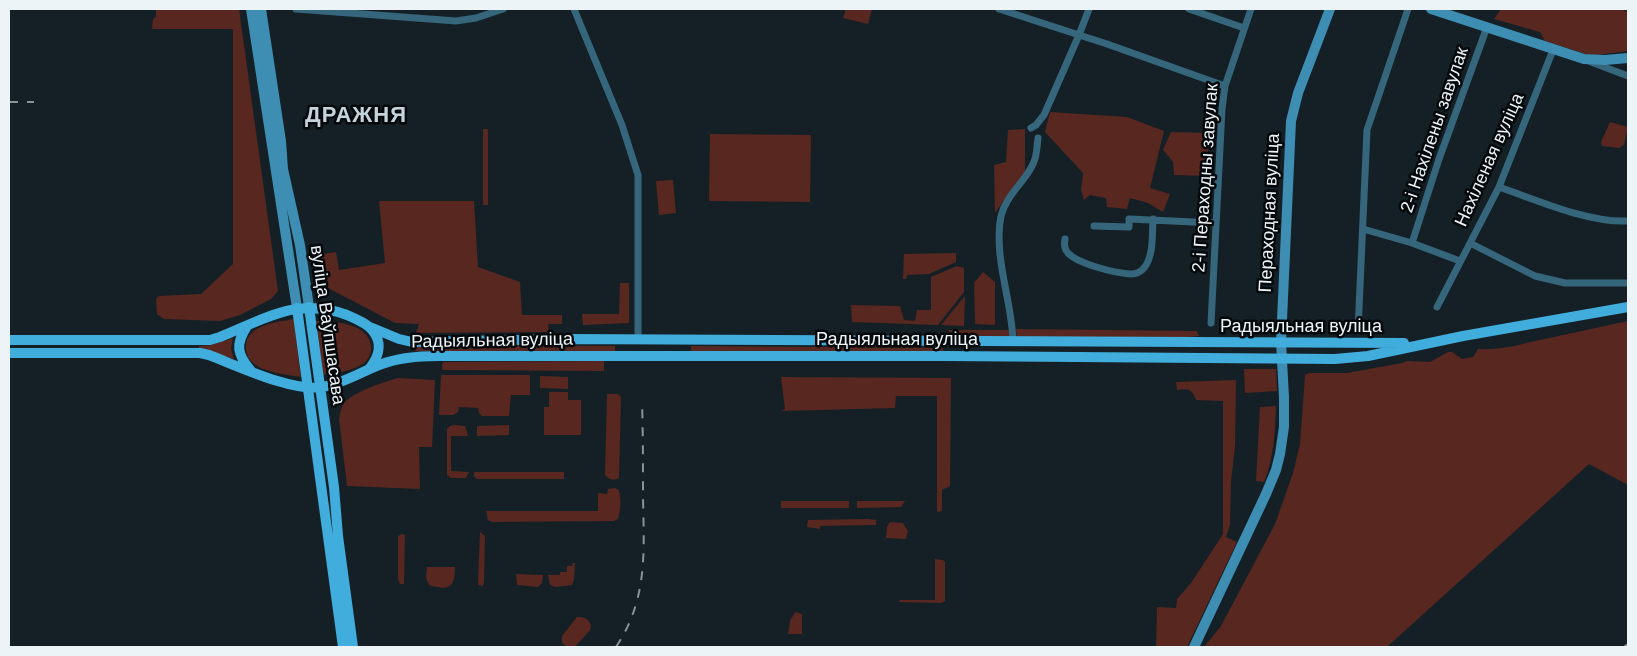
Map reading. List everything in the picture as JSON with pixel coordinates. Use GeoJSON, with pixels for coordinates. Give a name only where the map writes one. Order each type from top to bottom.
{"type":"FeatureCollection","features":[{"type":"Feature","properties":{"kind":"main road","name":"вуліца Ваўпшасава"},"geometry":{"type":"LineString","coordinates":[[251,9],[309,388],[343,647]]}},
{"type":"Feature","properties":{"kind":"main road","name":"вуліца Ваўпшасава"},"geometry":{"type":"LineString","coordinates":[[261,9],[283,168],[301,252],[321,387],[353,647]]}},
{"type":"Feature","properties":{"kind":"main road","name":"Пераходная вуліца"},"geometry":{"type":"LineString","coordinates":[[1194,647],[1240,552],[1276,470],[1280,454],[1284,414],[1281,342],[1291,121],[1298,93],[1330,9]]}},
{"type":"Feature","properties":{"kind":"main road"},"geometry":{"type":"LineString","coordinates":[[1431,9],[1584,59],[1628,58]]}},
{"type":"Feature","properties":{"kind":"main road","name":"Радыяльная вуліца"},"geometry":{"type":"LineString","coordinates":[[247,326],[283,311],[309,307],[326,308],[400,339],[412,342],[565,339],[1425,343]]}},
{"type":"Feature","properties":{"kind":"main road","name":"Радыяльная вуліца"},"geometry":{"type":"LineString","coordinates":[[309,388],[334,384],[401,358],[438,356],[1336,359],[1368,356],[1425,343],[1628,307]]}},
{"type":"Feature","properties":{"kind":"main road"},"geometry":{"type":"LineString","coordinates":[[9,340],[201,340],[220,337],[247,326]]}},
{"type":"Feature","properties":{"kind":"main road"},"geometry":{"type":"LineString","coordinates":[[247,326],[241,335],[239,350],[250,371]]}},
{"type":"Feature","properties":{"kind":"main road"},"geometry":{"type":"LineString","coordinates":[[369,369],[376,361],[380,346],[377,336],[370,327]]}},
{"type":"Feature","properties":{"kind":"main road"},"geometry":{"type":"LineString","coordinates":[[1105,342],[1106,358]]}},
{"type":"Feature","properties":{"kind":"main road"},"geometry":{"type":"LineString","coordinates":[[9,352],[200,353],[250,371],[309,388]]}},
{"type":"Feature","properties":{"kind":"street"},"geometry":{"type":"LineString","coordinates":[[295,9],[456,20],[476,18],[503,9]]}},
{"type":"Feature","properties":{"kind":"street"},"geometry":{"type":"LineString","coordinates":[[574,9],[622,125],[638,175],[638,340]]}},
{"type":"Feature","properties":{"kind":"street"},"geometry":{"type":"LineString","coordinates":[[999,9],[1225,86]]}},
{"type":"Feature","properties":{"kind":"street"},"geometry":{"type":"LineString","coordinates":[[1031,128],[1044,115],[1089,9]]}},
{"type":"Feature","properties":{"kind":"street"},"geometry":{"type":"LineString","coordinates":[[1189,9],[1244,28]]}},
{"type":"Feature","properties":{"kind":"street","name":"2-і Пераходны завулак"},"geometry":{"type":"LineString","coordinates":[[1211,323],[1222,109],[1225,86],[1251,9]]}},
{"type":"Feature","properties":{"kind":"street"},"geometry":{"type":"LineString","coordinates":[[1358,331],[1367,130],[1408,9]]}},
{"type":"Feature","properties":{"kind":"street","name":"2-і Нахілены завулак"},"geometry":{"type":"LineString","coordinates":[[1412,243],[1439,159],[1487,27]]}},
{"type":"Feature","properties":{"kind":"street","name":"Нахіленая вуліца"},"geometry":{"type":"LineString","coordinates":[[1437,307],[1498,187],[1553,50]]}},
{"type":"Feature","properties":{"kind":"street"},"geometry":{"type":"LineString","coordinates":[[1584,59],[1628,76]]}},
{"type":"Feature","properties":{"kind":"street"},"geometry":{"type":"LineString","coordinates":[[1013,341],[1013,328],[1004,283],[1000,236],[1001,216],[1008,200],[1034,163],[1038,138]]}},
{"type":"Feature","properties":{"kind":"street"},"geometry":{"type":"LineString","coordinates":[[1498,187],[1565,210],[1600,218],[1628,221]]}},
{"type":"Feature","properties":{"kind":"street"},"geometry":{"type":"LineString","coordinates":[[1094,226],[1129,227],[1129,219],[1216,223]]}},
{"type":"Feature","properties":{"kind":"street"},"geometry":{"type":"LineString","coordinates":[[1065,239],[1065,250],[1077,260],[1108,270],[1132,274],[1138,273],[1147,263],[1153,219]]}},
{"type":"Feature","properties":{"kind":"street"},"geometry":{"type":"LineString","coordinates":[[1363,229],[1412,243],[1460,261]]}},
{"type":"Feature","properties":{"kind":"street"},"geometry":{"type":"LineString","coordinates":[[1470,243],[1535,276],[1565,283],[1628,283]]}},
{"type":"Feature","properties":{"kind":"shaded area"},"geometry":{"type":"Polygon","coordinates":[[[156,9],[239,9],[278,291],[271,299],[240,315],[220,321],[164,319],[157,314],[156,299],[159,296],[201,294],[233,264],[233,29],[152,29],[153,19],[156,17],[156,9]]]}},
{"type":"Feature","properties":{"kind":"shaded area"},"geometry":{"type":"Polygon","coordinates":[[[846,9],[872,9],[868,24],[843,18],[846,9]]]}},
{"type":"Feature","properties":{"kind":"shaded area"},"geometry":{"type":"Polygon","coordinates":[[[1501,9],[1620,9],[1628,12],[1628,51],[1597,55],[1586,54],[1545,41],[1540,32],[1494,19],[1501,9]]]}},
{"type":"Feature","properties":{"kind":"shaded area"},"geometry":{"type":"Polygon","coordinates":[[[1050,112],[1127,117],[1164,131],[1150,188],[1170,194],[1163,212],[1148,203],[1130,198],[1127,209],[1107,207],[1106,198],[1090,195],[1084,200],[1081,190],[1083,173],[1045,132],[1050,112]]]}},
{"type":"Feature","properties":{"kind":"shaded area"},"geometry":{"type":"Polygon","coordinates":[[[1610,122],[1628,127],[1624,145],[1619,148],[1602,146],[1601,142],[1610,122]]]}},
{"type":"Feature","properties":{"kind":"shaded area"},"geometry":{"type":"Polygon","coordinates":[[[483,129],[488,129],[488,205],[483,205],[483,129]]]}},
{"type":"Feature","properties":{"kind":"shaded area"},"geometry":{"type":"Polygon","coordinates":[[[1025,129],[1025,171],[995,213],[994,165],[1006,162],[1008,130],[1025,129]]]}},
{"type":"Feature","properties":{"kind":"shaded area"},"geometry":{"type":"Polygon","coordinates":[[[1171,132],[1209,133],[1207,176],[1174,175],[1173,162],[1163,150],[1171,132]]]}},
{"type":"Feature","properties":{"kind":"shaded area"},"geometry":{"type":"Polygon","coordinates":[[[710,134],[811,135],[810,202],[709,201],[710,134]]]}},
{"type":"Feature","properties":{"kind":"shaded area"},"geometry":{"type":"Polygon","coordinates":[[[673,180],[676,213],[659,215],[656,181],[673,180]]]}},
{"type":"Feature","properties":{"kind":"shaded area"},"geometry":{"type":"Polygon","coordinates":[[[379,201],[474,201],[478,267],[520,282],[522,315],[562,315],[562,324],[548,324],[549,332],[416,333],[419,324],[395,323],[324,286],[319,253],[336,252],[339,270],[385,263],[379,201]]]}},
{"type":"Feature","properties":{"kind":"shaded area"},"geometry":{"type":"Polygon","coordinates":[[[956,253],[956,262],[929,274],[907,275],[906,279],[903,279],[904,254],[956,253]]]}},
{"type":"Feature","properties":{"kind":"shaded area"},"geometry":{"type":"Polygon","coordinates":[[[957,266],[964,268],[964,292],[938,325],[852,322],[851,305],[900,306],[904,320],[915,321],[917,310],[931,310],[931,277],[957,266]]]}},
{"type":"Feature","properties":{"kind":"shaded area"},"geometry":{"type":"Polygon","coordinates":[[[983,272],[995,282],[995,325],[975,324],[974,283],[983,272]]]}},
{"type":"Feature","properties":{"kind":"shaded area"},"geometry":{"type":"Polygon","coordinates":[[[620,283],[629,283],[629,323],[583,325],[582,314],[619,314],[620,283]]]}},
{"type":"Feature","properties":{"kind":"shaded area"},"geometry":{"type":"Polygon","coordinates":[[[965,296],[964,326],[941,325],[965,296]]]}},
{"type":"Feature","properties":{"kind":"shaded area"},"geometry":{"type":"Polygon","coordinates":[[[294,319],[301,377],[269,371],[251,361],[247,355],[246,347],[248,338],[252,333],[264,326],[294,319]]]}},
{"type":"Feature","properties":{"kind":"shaded area"},"geometry":{"type":"Polygon","coordinates":[[[316,321],[349,325],[364,332],[369,338],[371,346],[371,353],[367,360],[360,366],[350,370],[323,375],[316,321]]]}},
{"type":"Feature","properties":{"kind":"shaded area"},"geometry":{"type":"Polygon","coordinates":[[[1628,321],[1628,485],[1589,464],[1387,647],[1204,647],[1221,626],[1275,524],[1293,473],[1300,444],[1305,375],[1309,373],[1347,373],[1407,361],[1430,362],[1448,352],[1452,352],[1462,359],[1473,357],[1478,349],[1515,346],[1628,321]]]}},
{"type":"Feature","properties":{"kind":"shaded area"},"geometry":{"type":"Polygon","coordinates":[[[1016,329],[1197,331],[1199,336],[1182,338],[1017,337],[1016,329]]]}},
{"type":"Feature","properties":{"kind":"shaded area"},"geometry":{"type":"Polygon","coordinates":[[[949,330],[1011,330],[1010,336],[1006,338],[949,337],[949,330]]]}},
{"type":"Feature","properties":{"kind":"shaded area"},"geometry":{"type":"Polygon","coordinates":[[[233,338],[231,349],[234,359],[199,348],[199,346],[211,345],[233,338]]]}},
{"type":"Feature","properties":{"kind":"shaded area"},"geometry":{"type":"Polygon","coordinates":[[[415,345],[615,346],[615,351],[415,351],[415,345]]]}},
{"type":"Feature","properties":{"kind":"shaded area"},"geometry":{"type":"Polygon","coordinates":[[[691,346],[943,348],[943,353],[691,352],[691,346]]]}},
{"type":"Feature","properties":{"kind":"shaded area"},"geometry":{"type":"Polygon","coordinates":[[[604,361],[604,371],[442,370],[444,362],[604,361]]]}},
{"type":"Feature","properties":{"kind":"shaded area"},"geometry":{"type":"Polygon","coordinates":[[[1244,369],[1276,369],[1277,391],[1245,393],[1244,369]]]}},
{"type":"Feature","properties":{"kind":"shaded area"},"geometry":{"type":"Polygon","coordinates":[[[441,375],[530,375],[530,395],[511,395],[509,416],[482,416],[478,408],[459,407],[458,412],[453,415],[439,415],[441,375]]]}},
{"type":"Feature","properties":{"kind":"shaded area"},"geometry":{"type":"Polygon","coordinates":[[[540,376],[568,377],[568,389],[540,388],[540,376]]]}},
{"type":"Feature","properties":{"kind":"shaded area"},"geometry":{"type":"Polygon","coordinates":[[[781,377],[951,378],[950,486],[942,490],[942,511],[937,512],[937,396],[896,396],[895,408],[781,411],[785,409],[781,377]]]}},
{"type":"Feature","properties":{"kind":"shaded area"},"geometry":{"type":"Polygon","coordinates":[[[398,378],[435,380],[432,447],[419,447],[420,489],[347,486],[339,419],[343,405],[348,399],[361,391],[398,378]]]}},
{"type":"Feature","properties":{"kind":"shaded area"},"geometry":{"type":"Polygon","coordinates":[[[1236,380],[1235,445],[1231,482],[1230,524],[1226,537],[1237,542],[1187,647],[1156,647],[1157,607],[1176,608],[1177,599],[1191,583],[1223,534],[1223,401],[1196,400],[1189,390],[1177,390],[1176,382],[1236,380]]]}},
{"type":"Feature","properties":{"kind":"shaded area"},"geometry":{"type":"Polygon","coordinates":[[[549,392],[568,392],[568,400],[581,400],[581,435],[544,435],[544,407],[549,407],[549,392]]]}},
{"type":"Feature","properties":{"kind":"shaded area"},"geometry":{"type":"Polygon","coordinates":[[[607,394],[618,394],[621,397],[619,478],[613,480],[605,475],[607,394]]]}},
{"type":"Feature","properties":{"kind":"shaded area"},"geometry":{"type":"Polygon","coordinates":[[[1276,406],[1270,464],[1264,482],[1256,481],[1260,407],[1276,406]]]}},
{"type":"Feature","properties":{"kind":"shaded area"},"geometry":{"type":"Polygon","coordinates":[[[455,425],[465,426],[468,436],[451,436],[451,471],[469,472],[466,478],[451,478],[447,475],[447,429],[455,425]]]}},
{"type":"Feature","properties":{"kind":"shaded area"},"geometry":{"type":"Polygon","coordinates":[[[509,425],[509,435],[477,436],[477,426],[509,425]]]}},
{"type":"Feature","properties":{"kind":"shaded area"},"geometry":{"type":"Polygon","coordinates":[[[474,472],[564,472],[564,479],[477,479],[474,476],[474,472]]]}},
{"type":"Feature","properties":{"kind":"shaded area"},"geometry":{"type":"Polygon","coordinates":[[[615,488],[619,490],[620,512],[618,519],[614,521],[492,522],[488,520],[486,511],[598,511],[598,493],[607,494],[608,489],[615,488]]]}},
{"type":"Feature","properties":{"kind":"shaded area"},"geometry":{"type":"Polygon","coordinates":[[[781,501],[849,501],[849,508],[781,508],[781,501]]]}},
{"type":"Feature","properties":{"kind":"shaded area"},"geometry":{"type":"Polygon","coordinates":[[[857,501],[905,501],[901,507],[857,508],[857,501]]]}},
{"type":"Feature","properties":{"kind":"shaded area"},"geometry":{"type":"Polygon","coordinates":[[[808,520],[876,520],[876,525],[820,526],[820,529],[807,527],[808,520]]]}},
{"type":"Feature","properties":{"kind":"shaded area"},"geometry":{"type":"Polygon","coordinates":[[[890,522],[903,523],[908,531],[906,539],[886,538],[887,527],[890,522]]]}},
{"type":"Feature","properties":{"kind":"shaded area"},"geometry":{"type":"Polygon","coordinates":[[[480,532],[485,536],[483,586],[478,585],[480,532]]]}},
{"type":"Feature","properties":{"kind":"shaded area"},"geometry":{"type":"Polygon","coordinates":[[[405,535],[404,584],[400,584],[398,579],[398,536],[405,535]]]}},
{"type":"Feature","properties":{"kind":"shaded area"},"geometry":{"type":"Polygon","coordinates":[[[935,559],[945,562],[945,601],[941,603],[899,602],[900,600],[935,600],[935,559]]]}},
{"type":"Feature","properties":{"kind":"shaded area"},"geometry":{"type":"Polygon","coordinates":[[[575,563],[572,585],[555,587],[550,585],[548,575],[560,575],[560,572],[567,572],[567,566],[572,566],[575,563]]]}},
{"type":"Feature","properties":{"kind":"shaded area"},"geometry":{"type":"Polygon","coordinates":[[[427,567],[455,567],[452,584],[442,588],[429,585],[426,578],[427,567]]]}},
{"type":"Feature","properties":{"kind":"shaded area"},"geometry":{"type":"Polygon","coordinates":[[[516,574],[543,575],[542,583],[538,587],[517,585],[516,574]]]}},
{"type":"Feature","properties":{"kind":"shaded area"},"geometry":{"type":"Polygon","coordinates":[[[795,612],[802,614],[802,634],[788,634],[790,621],[795,612]]]}},
{"type":"Feature","properties":{"kind":"shaded area"},"geometry":{"type":"Polygon","coordinates":[[[577,617],[589,621],[591,625],[590,630],[575,647],[567,647],[562,643],[562,636],[577,617]]]}},
{"type":"Feature","properties":{"kind":"railway"},"geometry":{"type":"LineString","coordinates":[[9,102],[34,102]]}},
{"type":"Feature","properties":{"kind":"railway"},"geometry":{"type":"LineString","coordinates":[[616,647],[634,611],[642,575],[644,537],[642,402]]}},
{"type":"Feature","properties":{"kind":"railway"},"geometry":{"type":"LineString","coordinates":[[1624,647],[1628,644]]}},
{"type":"Feature","properties":{"kind":"district","name":"ДРАЖНЯ"},"geometry":{"type":"Point","coordinates":[356,116]}}]}
